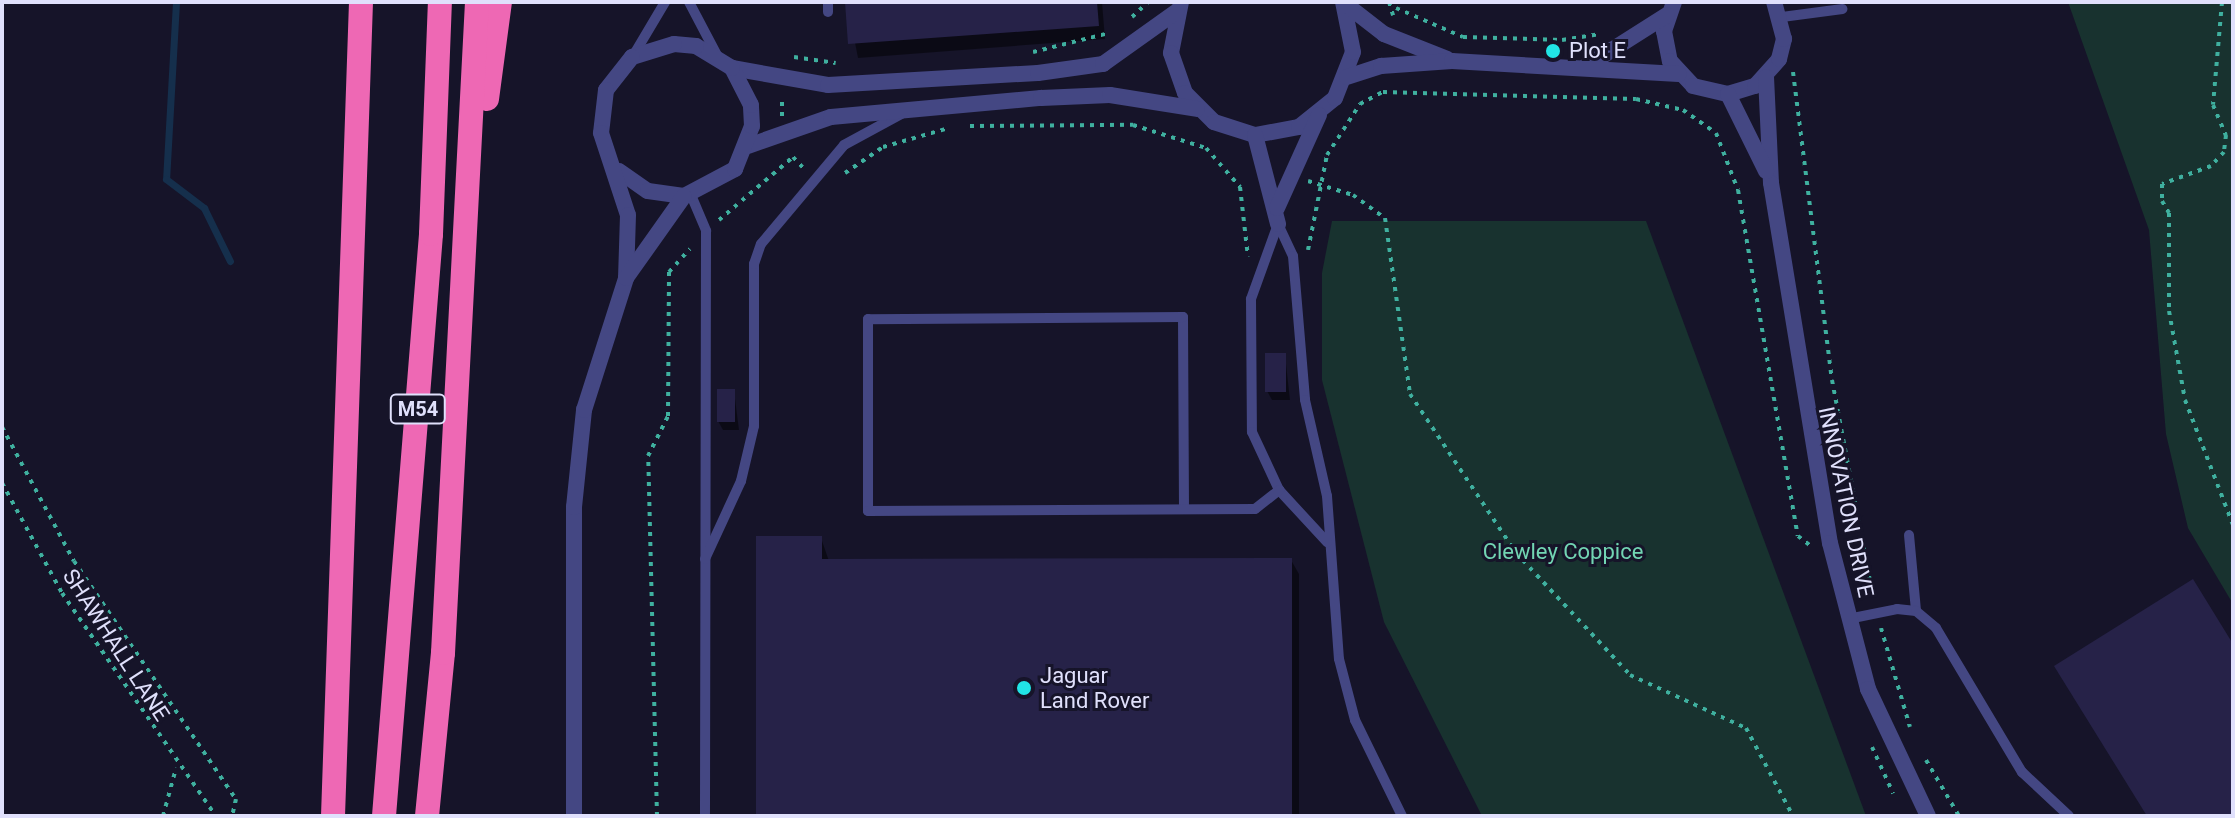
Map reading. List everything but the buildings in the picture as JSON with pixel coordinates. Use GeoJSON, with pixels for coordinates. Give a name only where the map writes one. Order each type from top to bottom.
{"type":"FeatureCollection","features":[{"type":"Feature","properties":{"kind":"highway"},"geometry":{"type":"LineString","coordinates":[[333,816],[361,2]]}},
{"type":"Feature","properties":{"kind":"highway","name":"M54"},"geometry":{"type":"LineString","coordinates":[[384,816],[430,249],[440,2]]}},
{"type":"Feature","properties":{"kind":"highway","name":"M54"},"geometry":{"type":"LineString","coordinates":[[427,816],[467,231],[477,2]]}},
{"type":"Feature","properties":{"kind":"highway"},"geometry":{"type":"LineString","coordinates":[[467,231],[500,2]]}},
{"type":"Feature","properties":{"kind":"street"},"geometry":{"type":"LineString","coordinates":[[1343,3],[1384,34],[1452,61]]}},
{"type":"Feature","properties":{"kind":"street"},"geometry":{"type":"LineString","coordinates":[[1278,216],[1319,115],[1347,77],[1353,52],[1343,3]]}},
{"type":"Feature","properties":{"kind":"street"},"geometry":{"type":"LineString","coordinates":[[732,68],[828,85],[1038,73],[1103,64],[1178,7]]}},
{"type":"Feature","properties":{"kind":"street"},"geometry":{"type":"LineString","coordinates":[[1178,7],[1175,74],[1197,109]]}},
{"type":"Feature","properties":{"kind":"street"},"geometry":{"type":"LineString","coordinates":[[1584,67],[1671,8]]}},
{"type":"Feature","properties":{"kind":"street"},"geometry":{"type":"LineString","coordinates":[[1671,8],[1665,46],[1679,74]]}},
{"type":"Feature","properties":{"kind":"street"},"geometry":{"type":"LineString","coordinates":[[1347,77],[1381,66],[1452,61],[1679,74],[1710,93],[1728,94],[1766,77],[1779,59],[1778,10]]}},
{"type":"Feature","properties":{"kind":"street"},"geometry":{"type":"LineString","coordinates":[[574,816],[581,438],[626,278],[628,215],[619,171],[601,133],[600,111],[617,72],[632,57],[674,44],[717,55],[732,68],[751,105],[748,146],[735,169],[688,196],[626,278]]}},
{"type":"Feature","properties":{"kind":"street","name":"INNOVATION DRIVE"},"geometry":{"type":"LineString","coordinates":[[1766,77],[1771,183],[1809,448],[1848,619],[1891,750],[1928,816]]}},
{"type":"Feature","properties":{"kind":"street","name":"INNOVATION DRIVE"},"geometry":{"type":"LineString","coordinates":[[1728,94],[1771,183]]}},
{"type":"Feature","properties":{"kind":"street"},"geometry":{"type":"LineString","coordinates":[[748,146],[831,117],[1110,95],[1197,109],[1255,135],[1299,127],[1319,115]]}},
{"type":"Feature","properties":{"kind":"street"},"geometry":{"type":"LineString","coordinates":[[1255,135],[1270,177],[1278,216]]}},
{"type":"Feature","properties":{"kind":"street"},"geometry":{"type":"LineString","coordinates":[[619,171],[648,191],[688,196]]}},
{"type":"Feature","properties":{"kind":"lane"},"geometry":{"type":"LineString","coordinates":[[632,57],[665,2]]}},
{"type":"Feature","properties":{"kind":"lane"},"geometry":{"type":"LineString","coordinates":[[689,2],[717,55]]}},
{"type":"Feature","properties":{"kind":"lane"},"geometry":{"type":"LineString","coordinates":[[1778,10],[1842,9]]}},
{"type":"Feature","properties":{"kind":"lane"},"geometry":{"type":"LineString","coordinates":[[703,565],[741,481],[754,426],[754,264],[811,176],[844,145],[910,110]]}},
{"type":"Feature","properties":{"kind":"lane"},"geometry":{"type":"LineString","coordinates":[[688,196],[706,231],[703,565],[705,816]]}},
{"type":"Feature","properties":{"kind":"lane"},"geometry":{"type":"LineString","coordinates":[[1278,216],[1293,256],[1305,400],[1327,496],[1327,542],[1339,659],[1355,720],[1402,816]]}},
{"type":"Feature","properties":{"kind":"lane"},"geometry":{"type":"LineString","coordinates":[[1278,216],[1251,299],[1252,432],[1279,490],[1327,542]]}},
{"type":"Feature","properties":{"kind":"lane"},"geometry":{"type":"LineString","coordinates":[[1184,509],[1183,317],[868,319],[868,511],[1255,509],[1279,490]]}},
{"type":"Feature","properties":{"kind":"lane"},"geometry":{"type":"LineString","coordinates":[[1909,535],[1916,611]]}},
{"type":"Feature","properties":{"kind":"lane"},"geometry":{"type":"LineString","coordinates":[[1848,619],[1878,612],[1916,611],[1936,628],[2022,772],[2069,816]]}},
{"type":"Feature","properties":{"kind":"path"},"geometry":{"type":"LineString","coordinates":[[2222,2],[2213,105],[2226,135],[2224,152],[2211,166],[2162,184],[2162,201],[2169,213],[2169,311],[2185,400],[2233,525]]}},
{"type":"Feature","properties":{"kind":"path"},"geometry":{"type":"LineString","coordinates":[[1396,8],[1463,37],[1562,40],[1610,31]]}},
{"type":"Feature","properties":{"kind":"path"},"geometry":{"type":"LineString","coordinates":[[1793,63],[1795,136],[1832,380],[1878,612],[1911,730]]}},
{"type":"Feature","properties":{"kind":"path"},"geometry":{"type":"LineString","coordinates":[[1293,256],[1313,248],[1319,183],[1344,124],[1383,92],[1636,99],[1701,121],[1716,133],[1738,190],[1798,536],[1812,547]]}},
{"type":"Feature","properties":{"kind":"path"},"geometry":{"type":"LineString","coordinates":[[657,816],[648,456],[668,416],[669,272],[706,231],[793,157],[825,189],[883,147],[950,128],[1068,120],[1177,137],[1206,148],[1240,187],[1251,299]]}},
{"type":"Feature","properties":{"kind":"path"},"geometry":{"type":"LineString","coordinates":[[1240,187],[1270,177]]}},
{"type":"Feature","properties":{"kind":"path"},"geometry":{"type":"LineString","coordinates":[[1292,178],[1319,183],[1353,195],[1385,218],[1410,394],[1516,553],[1630,675],[1746,728],[1793,816]]}},
{"type":"Feature","properties":{"kind":"path"},"geometry":{"type":"LineString","coordinates":[[2,427],[74,561],[236,799],[232,816]]}},
{"type":"Feature","properties":{"kind":"path","name":"SHAWHALL LANE"},"geometry":{"type":"LineString","coordinates":[[2,483],[62,593],[176,767],[216,816]]}},
{"type":"Feature","properties":{"kind":"path"},"geometry":{"type":"LineString","coordinates":[[1923,756],[1959,816]]}},
{"type":"Feature","properties":{"kind":"path"},"geometry":{"type":"LineString","coordinates":[[163,816],[176,767]]}},
{"type":"Feature","properties":{"kind":"green space"},"geometry":{"type":"Polygon","coordinates":[[[2068,2],[2233,2],[2233,604],[2188,528],[2166,434],[2149,230],[2068,2]]]}},
{"type":"Feature","properties":{"kind":"green space","name":"Clewley Coppice"},"geometry":{"type":"Polygon","coordinates":[[[1332,221],[1646,221],[1866,816],[1482,816],[1384,622],[1322,380],[1322,273],[1332,221]]]}},
{"type":"Feature","properties":{"kind":"waterway"},"geometry":{"type":"LineString","coordinates":[[176,2],[166,179],[204,208],[230,261]]}},
{"type":"Feature","properties":{"kind":"place","name":"Plot E"},"geometry":{"type":"Point","coordinates":[1553,51]}},
{"type":"Feature","properties":{"kind":"place","name":"Jaguar Land Rover"},"geometry":{"type":"Point","coordinates":[1024,688]}}]}
